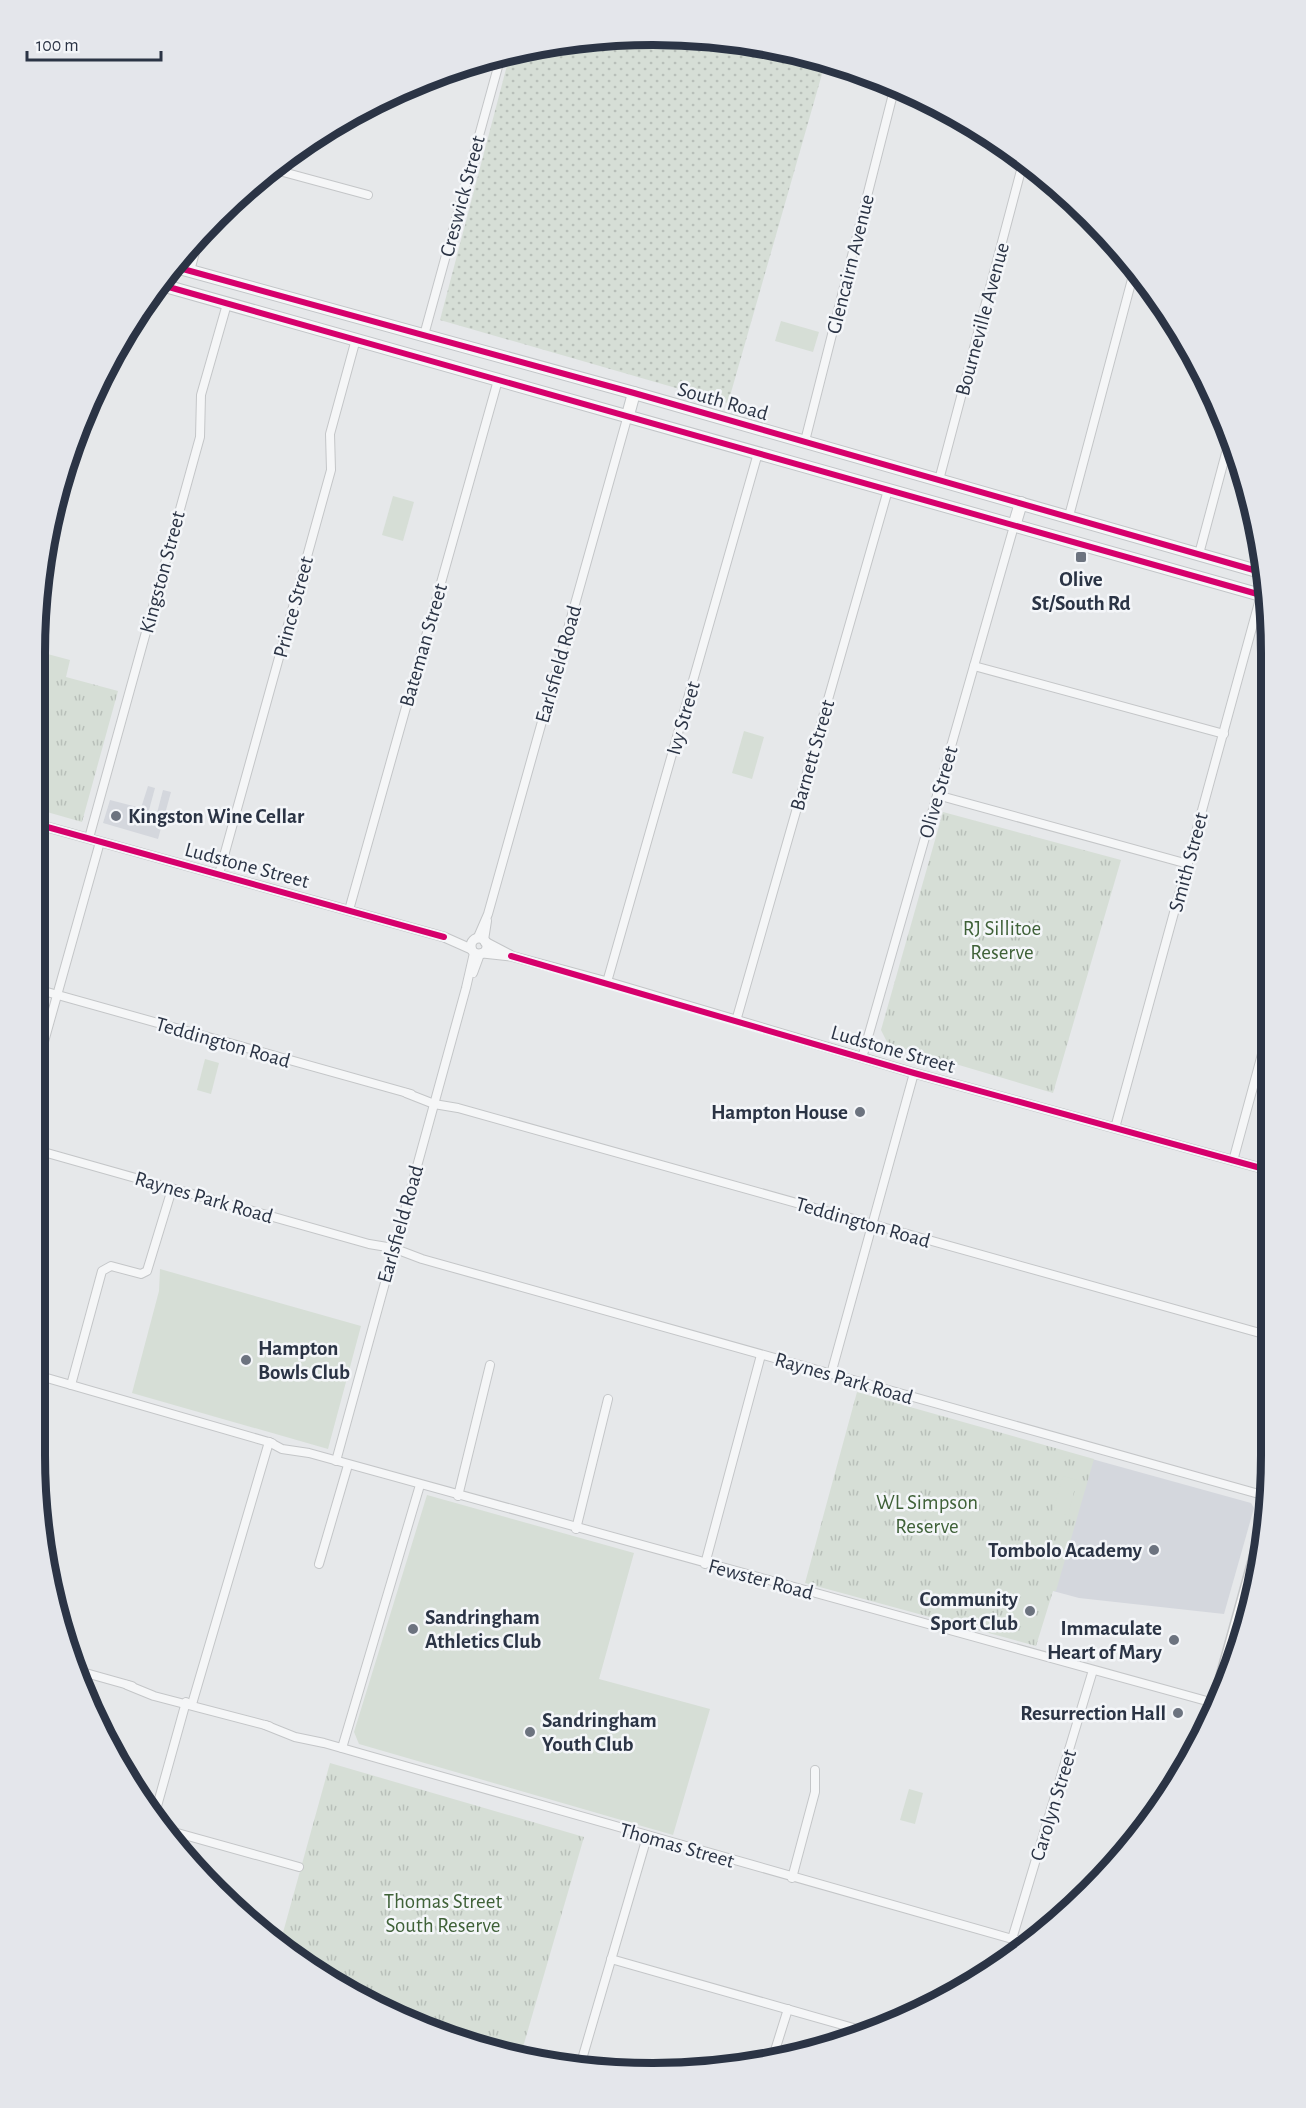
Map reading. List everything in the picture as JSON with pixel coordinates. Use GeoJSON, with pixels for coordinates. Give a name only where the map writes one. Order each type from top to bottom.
{"type":"FeatureCollection","features":[{"type":"Feature","properties":{"kind":"main road","name":"South Road"},"geometry":{"type":"LineString","coordinates":[[182,269],[805,441],[1255,570]]}},
{"type":"Feature","properties":{"kind":"main road"},"geometry":{"type":"LineString","coordinates":[[227,303],[233,283]]}},
{"type":"Feature","properties":{"kind":"main road","name":"South Road"},"geometry":{"type":"LineString","coordinates":[[168,287],[1258,594]]}},
{"type":"Feature","properties":{"kind":"main road"},"geometry":{"type":"LineString","coordinates":[[628,415],[634,393]]}},
{"type":"Feature","properties":{"kind":"main road"},"geometry":{"type":"LineString","coordinates":[[1014,526],[1021,503]]}},
{"type":"Feature","properties":{"kind":"main road"},"geometry":{"type":"LineString","coordinates":[[1233,1636],[1242,1602]]}},
{"type":"Feature","properties":{"kind":"street","name":"Creswick Street"},"geometry":{"type":"LineString","coordinates":[[424,335],[499,65]]}},
{"type":"Feature","properties":{"kind":"street","name":"Glencairn Avenue"},"geometry":{"type":"LineString","coordinates":[[805,441],[893,94]]}},
{"type":"Feature","properties":{"kind":"street","name":"Bourneville Avenue"},"geometry":{"type":"LineString","coordinates":[[939,480],[1021,170]]}},
{"type":"Feature","properties":{"kind":"street"},"geometry":{"type":"LineString","coordinates":[[282,172],[368,195]]}},
{"type":"Feature","properties":{"kind":"street"},"geometry":{"type":"LineString","coordinates":[[190,271],[195,254]]}},
{"type":"Feature","properties":{"kind":"street"},"geometry":{"type":"LineString","coordinates":[[1069,516],[1132,279]]}},
{"type":"Feature","properties":{"kind":"street","name":"Kingston Street"},"geometry":{"type":"LineString","coordinates":[[88,838],[200,437],[201,395],[227,303]]}},
{"type":"Feature","properties":{"kind":"street","name":"Prince Street"},"geometry":{"type":"LineString","coordinates":[[219,874],[331,470],[330,434],[356,339]]}},
{"type":"Feature","properties":{"kind":"street","name":"Bateman Street"},"geometry":{"type":"LineString","coordinates":[[349,910],[498,380]]}},
{"type":"Feature","properties":{"kind":"street","name":"Earlsfield Road"},"geometry":{"type":"LineString","coordinates":[[481,939],[628,415]]}},
{"type":"Feature","properties":{"kind":"street"},"geometry":{"type":"LineString","coordinates":[[1199,554],[1226,451]]}},
{"type":"Feature","properties":{"kind":"street","name":"Ivy Street"},"geometry":{"type":"LineString","coordinates":[[607,982],[758,453]]}},
{"type":"Feature","properties":{"kind":"street","name":"Barnett Street"},"geometry":{"type":"LineString","coordinates":[[736,1021],[888,490]]}},
{"type":"Feature","properties":{"kind":"street","name":"Olive Street"},"geometry":{"type":"LineString","coordinates":[[862,1058],[1014,526]]}},
{"type":"Feature","properties":{"kind":"street","name":"Smith Street"},"geometry":{"type":"LineString","coordinates":[[1115,1128],[1224,734],[1260,613]]}},
{"type":"Feature","properties":{"kind":"street"},"geometry":{"type":"LineString","coordinates":[[974,666],[1224,734]]}},
{"type":"Feature","properties":{"kind":"street"},"geometry":{"type":"LineString","coordinates":[[937,795],[1188,864]]}},
{"type":"Feature","properties":{"kind":"street","name":"Ludstone Street"},"geometry":{"type":"LineString","coordinates":[[45,826],[444,937],[477,952],[511,956],[607,982],[914,1073],[1261,1168]]}},
{"type":"Feature","properties":{"kind":"street"},"geometry":{"type":"LineString","coordinates":[[45,1038],[100,842]]}},
{"type":"Feature","properties":{"kind":"street","name":"Ludstone Street"},"geometry":{"type":"LineString","coordinates":[[444,937],[481,939],[511,956]]}},
{"type":"Feature","properties":{"kind":"street"},"geometry":{"type":"LineString","coordinates":[[477,952],[481,939]]}},
{"type":"Feature","properties":{"kind":"street","name":"Earlsfield Road"},"geometry":{"type":"LineString","coordinates":[[336,1461],[392,1250],[477,952]]}},
{"type":"Feature","properties":{"kind":"street","name":"Teddington Road"},"geometry":{"type":"LineString","coordinates":[[45,991],[1261,1333]]}},
{"type":"Feature","properties":{"kind":"street"},"geometry":{"type":"LineString","coordinates":[[1233,1161],[1261,1058]]}},
{"type":"Feature","properties":{"kind":"street"},"geometry":{"type":"LineString","coordinates":[[831,1374],[914,1073]]}},
{"type":"Feature","properties":{"kind":"street","name":"Raynes Park Road"},"geometry":{"type":"LineString","coordinates":[[45,1152],[1260,1494]]}},
{"type":"Feature","properties":{"kind":"street"},"geometry":{"type":"LineString","coordinates":[[71,1384],[100,1275],[111,1266],[141,1274],[147,1271],[172,1189]]}},
{"type":"Feature","properties":{"kind":"street"},"geometry":{"type":"LineString","coordinates":[[705,1564],[761,1355]]}},
{"type":"Feature","properties":{"kind":"street"},"geometry":{"type":"LineString","coordinates":[[458,1496],[490,1365]]}},
{"type":"Feature","properties":{"kind":"street","name":"Fewster Road"},"geometry":{"type":"LineString","coordinates":[[45,1377],[269,1442],[282,1449],[309,1453],[576,1529],[1093,1670],[1206,1707]]}},
{"type":"Feature","properties":{"kind":"street"},"geometry":{"type":"LineString","coordinates":[[576,1529],[608,1399]]}},
{"type":"Feature","properties":{"kind":"street"},"geometry":{"type":"LineString","coordinates":[[157,1807],[269,1442]]}},
{"type":"Feature","properties":{"kind":"street"},"geometry":{"type":"LineString","coordinates":[[319,1564],[348,1465]]}},
{"type":"Feature","properties":{"kind":"street"},"geometry":{"type":"LineString","coordinates":[[342,1748],[420,1485]]}},
{"type":"Feature","properties":{"kind":"street","name":"Carolyn Street"},"geometry":{"type":"LineString","coordinates":[[1012,1939],[1093,1670]]}},
{"type":"Feature","properties":{"kind":"street","name":"Thomas Street"},"geometry":{"type":"LineString","coordinates":[[85,1673],[127,1685],[154,1696],[175,1699],[303,1734],[324,1743],[647,1837],[1018,1941]]}},
{"type":"Feature","properties":{"kind":"street"},"geometry":{"type":"LineString","coordinates":[[792,1878],[815,1792],[815,1770]]}},
{"type":"Feature","properties":{"kind":"street"},"geometry":{"type":"LineString","coordinates":[[177,1833],[299,1867]]}},
{"type":"Feature","properties":{"kind":"street"},"geometry":{"type":"LineString","coordinates":[[582,2059],[647,1837]]}},
{"type":"Feature","properties":{"kind":"street"},"geometry":{"type":"LineString","coordinates":[[611,1959],[855,2028]]}},
{"type":"Feature","properties":{"kind":"street"},"geometry":{"type":"LineString","coordinates":[[775,2050],[788,2009]]}},
{"type":"Feature","properties":{"kind":"shaded area"},"geometry":{"type":"Polygon","coordinates":[[[148,786],[155,788],[149,810],[157,813],[163,790],[171,792],[158,839],[103,823],[110,800],[141,808],[148,786]]]}},
{"type":"Feature","properties":{"kind":"shaded area","name":"Tombolo Academy"},"geometry":{"type":"Polygon","coordinates":[[[1092,1459],[1251,1503],[1254,1508],[1224,1614],[1079,1598],[1053,1591],[1092,1459]]]}},
{"type":"Feature","properties":{"kind":"green space"},"geometry":{"type":"Polygon","coordinates":[[[653,45],[732,50],[823,70],[728,403],[440,320],[508,63],[574,50],[653,45]]]}},
{"type":"Feature","properties":{"kind":"green space"},"geometry":{"type":"Polygon","coordinates":[[[781,321],[819,332],[813,352],[775,341],[781,321]]]}},
{"type":"Feature","properties":{"kind":"green space"},"geometry":{"type":"Polygon","coordinates":[[[393,496],[414,502],[403,541],[382,535],[393,496]]]}},
{"type":"Feature","properties":{"kind":"green space"},"geometry":{"type":"Polygon","coordinates":[[[45,653],[70,660],[66,677],[118,691],[82,822],[45,811],[45,653]]]}},
{"type":"Feature","properties":{"kind":"green space"},"geometry":{"type":"Polygon","coordinates":[[[45,685],[50,704],[45,743],[45,685]]]}},
{"type":"Feature","properties":{"kind":"green space"},"geometry":{"type":"Polygon","coordinates":[[[744,731],[764,737],[752,779],[732,773],[744,731]]]}},
{"type":"Feature","properties":{"kind":"green space","name":"RJ Sillitoe Reserve"},"geometry":{"type":"Polygon","coordinates":[[[943,812],[1121,860],[1053,1093],[888,1044],[881,1030],[943,812]]]}},
{"type":"Feature","properties":{"kind":"green space"},"geometry":{"type":"Polygon","coordinates":[[[205,1059],[219,1063],[211,1094],[197,1090],[205,1059]]]}},
{"type":"Feature","properties":{"kind":"green space","name":"Hampton Bowls Club"},"geometry":{"type":"Polygon","coordinates":[[[160,1269],[361,1326],[328,1449],[132,1393],[159,1291],[160,1269]]]}},
{"type":"Feature","properties":{"kind":"green space","name":"WL Simpson Reserve"},"geometry":{"type":"Polygon","coordinates":[[[857,1392],[1094,1459],[1056,1591],[1053,1591],[1036,1646],[805,1583],[857,1392]]]}},
{"type":"Feature","properties":{"kind":"green space"},"geometry":{"type":"Polygon","coordinates":[[[1063,1476],[1077,1480],[1068,1515],[1053,1511],[1063,1476]]]}},
{"type":"Feature","properties":{"kind":"green space"},"geometry":{"type":"Polygon","coordinates":[[[427,1495],[634,1553],[599,1679],[710,1709],[673,1835],[359,1744],[354,1732],[427,1495]]]}},
{"type":"Feature","properties":{"kind":"green space","name":"Thomas Street South Reserve"},"geometry":{"type":"Polygon","coordinates":[[[330,1763],[584,1837],[523,2048],[458,2031],[420,2017],[349,1982],[315,1961],[282,1936],[330,1763]]]}},
{"type":"Feature","properties":{"kind":"green space"},"geometry":{"type":"Polygon","coordinates":[[[909,1789],[923,1793],[915,1824],[900,1820],[909,1789]]]}},
{"type":"Feature","properties":{"kind":"cycle path"},"geometry":{"type":"LineString","coordinates":[[182,269],[634,393],[1255,571]]}},
{"type":"Feature","properties":{"kind":"cycle path"},"geometry":{"type":"LineString","coordinates":[[168,287],[1258,594]]}},
{"type":"Feature","properties":{"kind":"cycle path"},"geometry":{"type":"LineString","coordinates":[[45,826],[444,937]]}},
{"type":"Feature","properties":{"kind":"cycle path"},"geometry":{"type":"LineString","coordinates":[[511,956],[914,1073],[1261,1168]]}},
{"type":"Feature","properties":{"kind":"place","name":"Olive St/South Rd"},"geometry":{"type":"Point","coordinates":[1081,557]}},
{"type":"Feature","properties":{"kind":"place","name":"Kingston Wine Cellar"},"geometry":{"type":"Point","coordinates":[116,816]}},
{"type":"Feature","properties":{"kind":"place","name":"Hampton House"},"geometry":{"type":"Point","coordinates":[860,1112]}},
{"type":"Feature","properties":{"kind":"place","name":"Hampton Bowls Club"},"geometry":{"type":"Point","coordinates":[246,1360]}},
{"type":"Feature","properties":{"kind":"place","name":"Tombolo Academy"},"geometry":{"type":"Point","coordinates":[1154,1550]}},
{"type":"Feature","properties":{"kind":"place","name":"Community Sport Club"},"geometry":{"type":"Point","coordinates":[1030,1611]}},
{"type":"Feature","properties":{"kind":"place","name":"Sandringham Athletics Club"},"geometry":{"type":"Point","coordinates":[413,1629]}},
{"type":"Feature","properties":{"kind":"place","name":"Immaculate Heart of Mary"},"geometry":{"type":"Point","coordinates":[1174,1640]}},
{"type":"Feature","properties":{"kind":"place","name":"Resurrection Hall"},"geometry":{"type":"Point","coordinates":[1178,1713]}},
{"type":"Feature","properties":{"kind":"place","name":"Sandringham Youth Club"},"geometry":{"type":"Point","coordinates":[530,1732]}}]}
